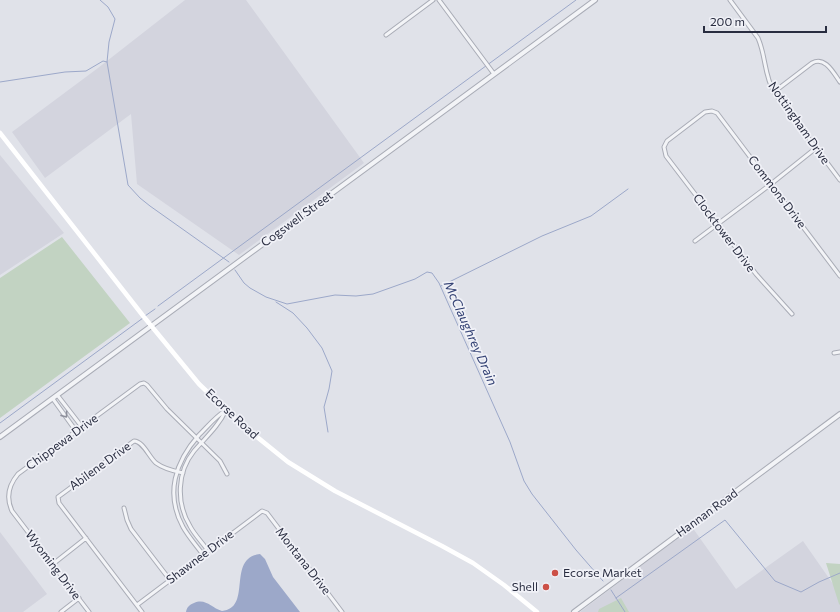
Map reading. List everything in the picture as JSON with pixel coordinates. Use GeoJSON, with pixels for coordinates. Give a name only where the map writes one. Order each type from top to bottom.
{"type":"FeatureCollection","features":[{"type":"Feature","properties":{"kind":"main road","name":"Ecorse Road"},"geometry":{"type":"LineString","coordinates":[[0,133],[199,384],[259,440],[298,469],[473,563],[504,585],[537,612]]}},
{"type":"Feature","properties":{"kind":"street"},"geometry":{"type":"LineString","coordinates":[[386,35],[433,0]]}},
{"type":"Feature","properties":{"kind":"street"},"geometry":{"type":"LineString","coordinates":[[439,0],[494,74]]}},
{"type":"Feature","properties":{"kind":"street","name":"Cogswell Street"},"geometry":{"type":"LineString","coordinates":[[0,437],[58,396],[595,0]]}},
{"type":"Feature","properties":{"kind":"street","name":"Nottingham Drive"},"geometry":{"type":"LineString","coordinates":[[730,0],[758,38],[761,45],[766,76],[774,92],[840,180]]}},
{"type":"Feature","properties":{"kind":"street"},"geometry":{"type":"LineString","coordinates":[[774,92],[812,63],[820,61],[826,64],[840,82]]}},
{"type":"Feature","properties":{"kind":"street","name":"Commons Drive"},"geometry":{"type":"LineString","coordinates":[[664,147],[667,141],[705,112],[712,111],[719,116],[840,276]]}},
{"type":"Feature","properties":{"kind":"street","name":"Clocktower Drive"},"geometry":{"type":"LineString","coordinates":[[664,147],[666,156],[756,274],[792,314]]}},
{"type":"Feature","properties":{"kind":"street"},"geometry":{"type":"LineString","coordinates":[[695,241],[816,148]]}},
{"type":"Feature","properties":{"kind":"street"},"geometry":{"type":"LineString","coordinates":[[834,353],[840,352]]}},
{"type":"Feature","properties":{"kind":"street","name":"Chippewa Drive"},"geometry":{"type":"LineString","coordinates":[[17,517],[10,506],[8,495],[14,478],[140,384],[144,383],[147,385],[167,409],[197,438]]}},
{"type":"Feature","properties":{"kind":"street"},"geometry":{"type":"LineString","coordinates":[[58,396],[82,427]]}},
{"type":"Feature","properties":{"kind":"street"},"geometry":{"type":"LineString","coordinates":[[53,399],[76,431]]}},
{"type":"Feature","properties":{"kind":"street"},"geometry":{"type":"LineString","coordinates":[[226,410],[221,421],[191,455],[183,473],[180,497],[183,512],[189,525],[206,548],[206,553],[201,552],[186,533],[180,522],[174,498],[174,482],[176,472],[185,453],[216,417],[226,410]]}},
{"type":"Feature","properties":{"kind":"street","name":"Hannan Road"},"geometry":{"type":"LineString","coordinates":[[574,612],[840,414]]}},
{"type":"Feature","properties":{"kind":"street"},"geometry":{"type":"LineString","coordinates":[[197,438],[220,461],[227,474]]}},
{"type":"Feature","properties":{"kind":"street","name":"Abilene Drive"},"geometry":{"type":"LineString","coordinates":[[86,538],[59,503],[58,497],[134,441],[141,443],[149,456],[156,462],[166,468],[183,473]]}},
{"type":"Feature","properties":{"kind":"street"},"geometry":{"type":"LineString","coordinates":[[124,508],[131,529],[170,580]]}},
{"type":"Feature","properties":{"kind":"street","name":"Shawnee Drive"},"geometry":{"type":"LineString","coordinates":[[137,605],[259,512],[264,511]]}},
{"type":"Feature","properties":{"kind":"street","name":"Montana Drive"},"geometry":{"type":"LineString","coordinates":[[264,511],[342,612]]}},
{"type":"Feature","properties":{"kind":"street","name":"Wyoming Drive"},"geometry":{"type":"LineString","coordinates":[[17,517],[89,612]]}},
{"type":"Feature","properties":{"kind":"street"},"geometry":{"type":"LineString","coordinates":[[53,564],[86,538],[142,612]]}},
{"type":"Feature","properties":{"kind":"street"},"geometry":{"type":"LineString","coordinates":[[60,612],[79,598]]}},
{"type":"Feature","properties":{"kind":"shaded area"},"geometry":{"type":"Polygon","coordinates":[[[185,0],[246,0],[364,163],[239,255],[137,184],[131,114],[45,178],[12,132],[98,68],[185,0]]]}},
{"type":"Feature","properties":{"kind":"shaded area"},"geometry":{"type":"Polygon","coordinates":[[[0,155],[64,233],[0,275],[0,155]]]}},
{"type":"Feature","properties":{"kind":"shaded area"},"geometry":{"type":"Polygon","coordinates":[[[692,527],[736,589],[803,541],[840,594],[840,612],[580,612],[692,527]]]}},
{"type":"Feature","properties":{"kind":"shaded area"},"geometry":{"type":"Polygon","coordinates":[[[0,532],[47,594],[23,612],[0,612],[0,532]]]}},
{"type":"Feature","properties":{"kind":"green space"},"geometry":{"type":"Polygon","coordinates":[[[62,237],[130,323],[0,418],[0,278],[62,237]]]}},
{"type":"Feature","properties":{"kind":"green space"},"geometry":{"type":"Polygon","coordinates":[[[826,563],[840,564],[840,605],[839,604],[826,563]]]}},
{"type":"Feature","properties":{"kind":"green space"},"geometry":{"type":"Polygon","coordinates":[[[621,598],[629,612],[598,612],[599,609],[621,598]]]}},
{"type":"Feature","properties":{"kind":"water"},"geometry":{"type":"Polygon","coordinates":[[[260,554],[265,559],[273,577],[300,612],[186,612],[190,605],[198,602],[205,603],[222,611],[231,608],[239,593],[241,573],[244,564],[250,557],[260,554]]]}},
{"type":"Feature","properties":{"kind":"waterway","name":"McClaughrey Drain"},"geometry":{"type":"LineString","coordinates":[[100,0],[108,7],[115,19],[109,42],[107,62],[128,185],[150,206],[229,262]]}},
{"type":"Feature","properties":{"kind":"waterway"},"geometry":{"type":"LineString","coordinates":[[158,306],[576,0]]}},
{"type":"Feature","properties":{"kind":"waterway","name":"McClaughrey Drain"},"geometry":{"type":"LineString","coordinates":[[0,82],[65,72],[86,71],[103,61],[107,62]]}},
{"type":"Feature","properties":{"kind":"waterway"},"geometry":{"type":"LineString","coordinates":[[441,286],[542,236],[591,216],[628,189]]}},
{"type":"Feature","properties":{"kind":"waterway","name":"McClaughrey Drain"},"geometry":{"type":"LineString","coordinates":[[235,270],[244,283],[250,288],[266,297],[287,304],[335,295],[356,296],[373,294],[415,279],[427,272],[432,273],[439,283],[510,442],[524,481],[532,494],[576,550],[603,581]]}},
{"type":"Feature","properties":{"kind":"waterway"},"geometry":{"type":"LineString","coordinates":[[276,302],[293,313],[307,328],[322,348],[332,371],[324,407],[328,432]]}},
{"type":"Feature","properties":{"kind":"waterway"},"geometry":{"type":"LineString","coordinates":[[145,316],[155,309]]}},
{"type":"Feature","properties":{"kind":"waterway"},"geometry":{"type":"LineString","coordinates":[[0,423],[143,318]]}},
{"type":"Feature","properties":{"kind":"waterway"},"geometry":{"type":"LineString","coordinates":[[616,598],[725,520],[775,581],[801,592],[840,573]]}},
{"type":"Feature","properties":{"kind":"waterway","name":"McClaughrey Drain"},"geometry":{"type":"LineString","coordinates":[[611,590],[625,612]]}},
{"type":"Feature","properties":{"kind":"place","name":"Ecorse Market"},"geometry":{"type":"Point","coordinates":[555,573]}},
{"type":"Feature","properties":{"kind":"place","name":"Shell"},"geometry":{"type":"Point","coordinates":[546,587]}}]}
